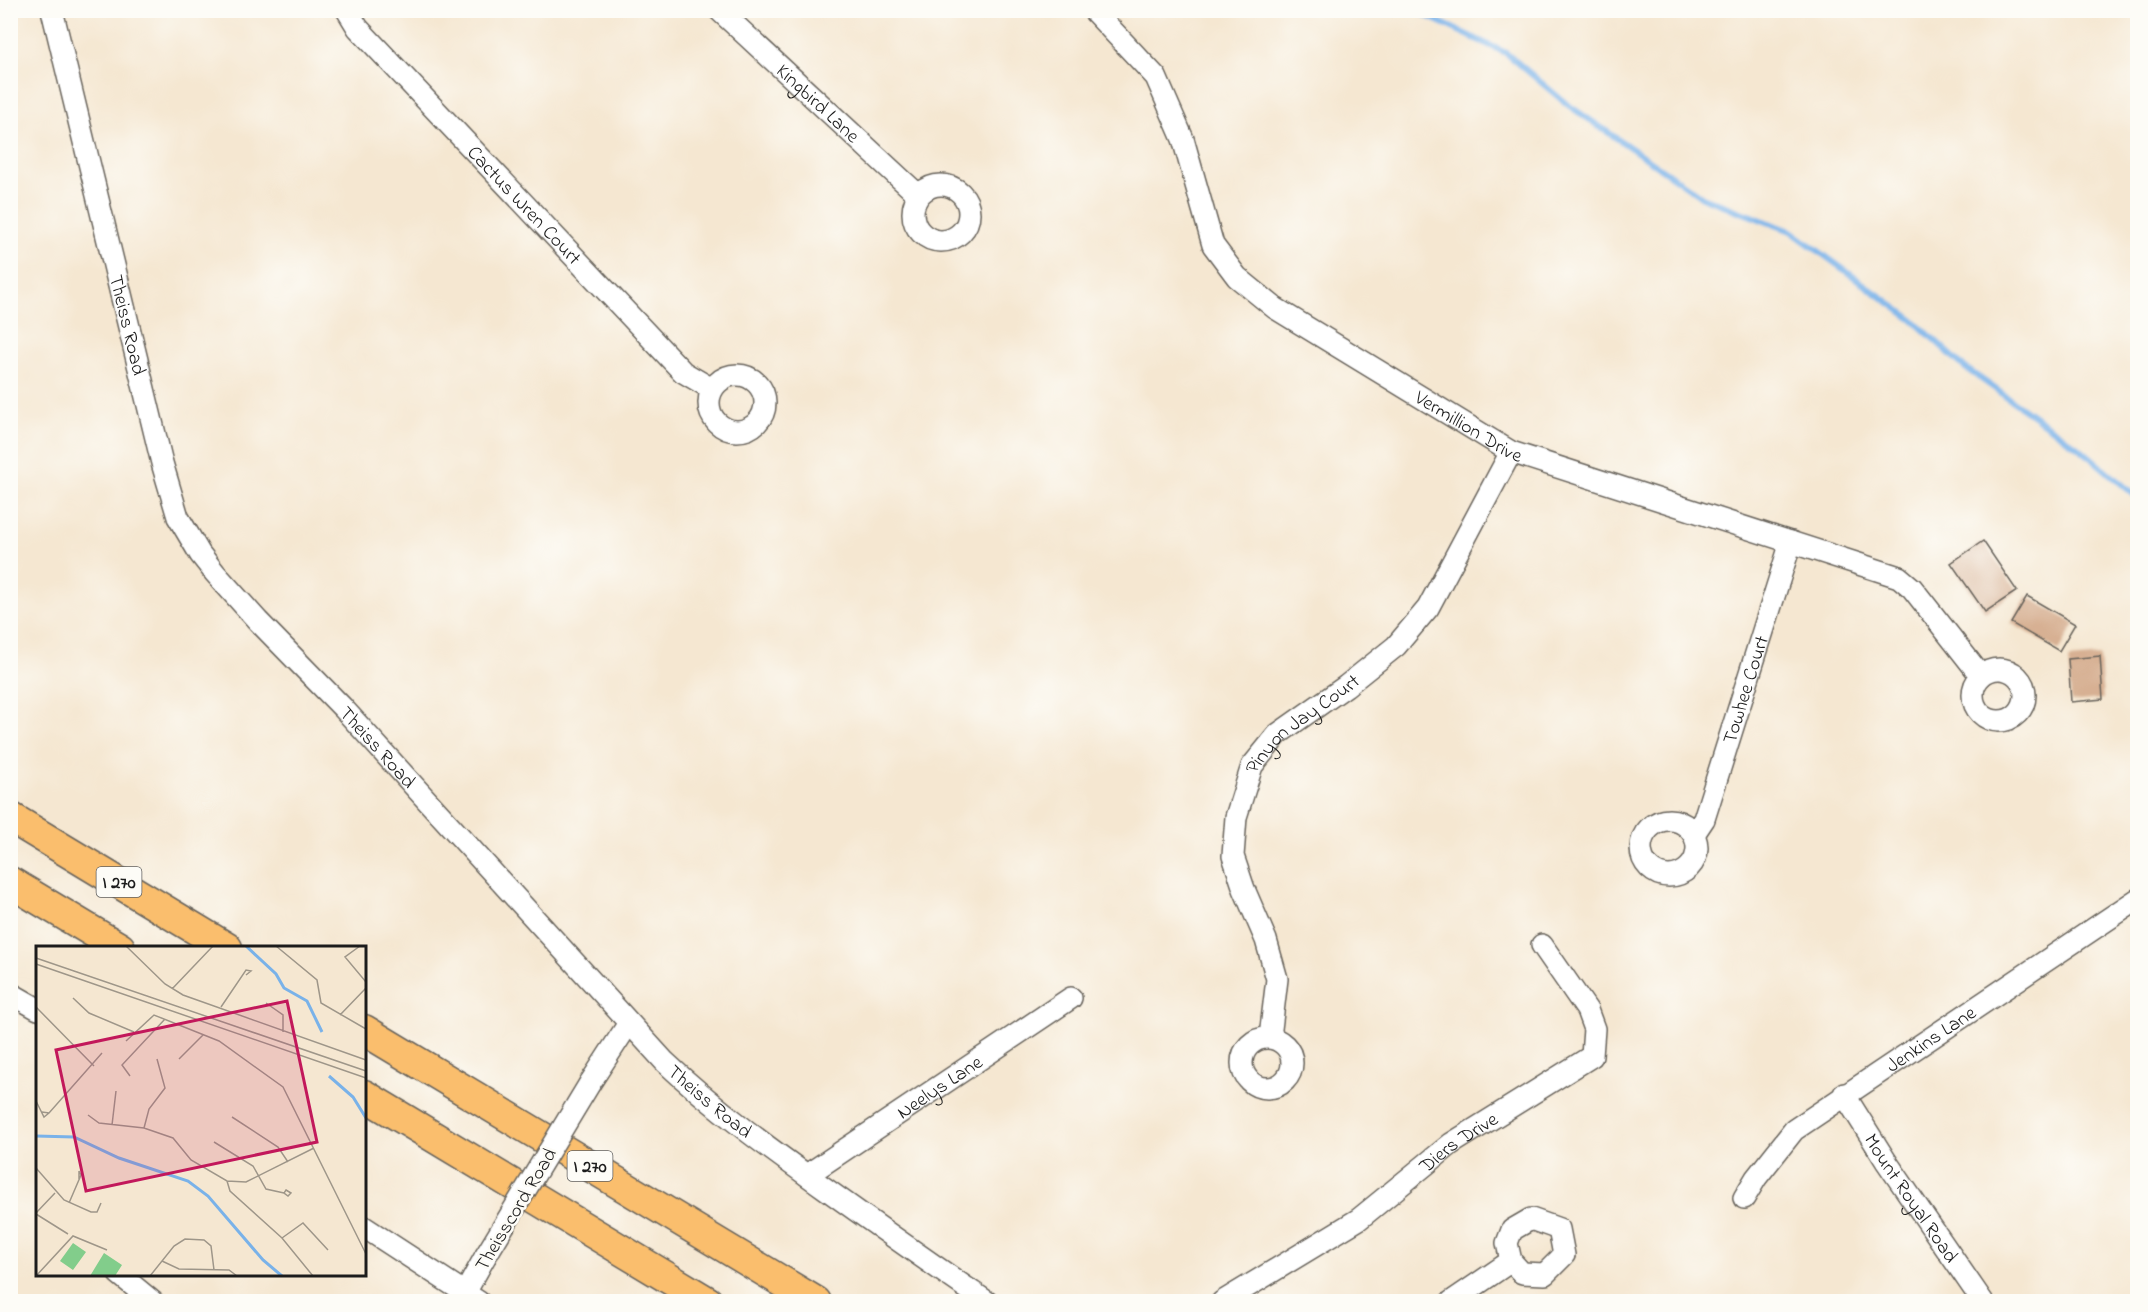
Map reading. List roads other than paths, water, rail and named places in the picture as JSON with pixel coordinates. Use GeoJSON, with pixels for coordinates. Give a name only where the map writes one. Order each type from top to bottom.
{"type":"FeatureCollection","features":[{"type":"Feature","properties":{"kind":"highway","name":"I 270"},"geometry":{"type":"LineString","coordinates":[[10,817],[224,946]]}},
{"type":"Feature","properties":{"kind":"highway"},"geometry":{"type":"LineString","coordinates":[[10,882],[117,946]]}},
{"type":"Feature","properties":{"kind":"highway","name":"I 270"},"geometry":{"type":"LineString","coordinates":[[366,1031],[816,1302]]}},
{"type":"Feature","properties":{"kind":"highway"},"geometry":{"type":"LineString","coordinates":[[366,1096],[708,1302]]}},
{"type":"Feature","properties":{"kind":"street","name":"Theiss Road"},"geometry":{"type":"LineString","coordinates":[[52,10],[162,463],[178,517],[200,554],[238,600],[351,716],[665,1062],[692,1086],[807,1175],[987,1302]]}},
{"type":"Feature","properties":{"kind":"street","name":"Cactus Wren Court"},"geometry":{"type":"LineString","coordinates":[[347,10],[358,28],[683,372],[712,389]]}},
{"type":"Feature","properties":{"kind":"street","name":"Kingbird Lane"},"geometry":{"type":"LineString","coordinates":[[719,10],[918,195]]}},
{"type":"Feature","properties":{"kind":"street","name":"Vermillion Drive"},"geometry":{"type":"LineString","coordinates":[[1093,10],[1156,77],[1183,139],[1213,245],[1237,277],[1275,308],[1511,452],[1899,578],[1912,588],[1981,676]]}},
{"type":"Feature","properties":{"kind":"street","name":"Pinyon Jay Court"},"geometry":{"type":"LineString","coordinates":[[1270,1037],[1277,979],[1266,940],[1244,890],[1233,856],[1236,817],[1252,766],[1278,734],[1346,686],[1396,646],[1428,608],[1511,452]]}},
{"type":"Feature","properties":{"kind":"street","name":"Towhee Court"},"geometry":{"type":"LineString","coordinates":[[1694,834],[1704,819],[1791,542]]}},
{"type":"Feature","properties":{"kind":"street","name":"Jenkins Lane"},"geometry":{"type":"LineString","coordinates":[[1744,1198],[1756,1178],[1794,1130],[1844,1094],[2138,899]]}},
{"type":"Feature","properties":{"kind":"street","name":"Diers Drive"},"geometry":{"type":"LineString","coordinates":[[1222,1302],[1359,1219],[1451,1144],[1592,1056],[1594,1029],[1587,1011],[1542,945]]}},
{"type":"Feature","properties":{"kind":"street"},"geometry":{"type":"LineString","coordinates":[[10,993],[36,1008]]}},
{"type":"Feature","properties":{"kind":"street","name":"Neelys Lane"},"geometry":{"type":"LineString","coordinates":[[807,1175],[1071,998]]}},
{"type":"Feature","properties":{"kind":"street","name":"Theisscord Road"},"geometry":{"type":"LineString","coordinates":[[366,1228],[472,1297],[485,1257],[629,1023]]}},
{"type":"Feature","properties":{"kind":"street","name":"Mount Royal Road"},"geometry":{"type":"LineString","coordinates":[[1844,1094],[1886,1161],[1983,1302]]}},
{"type":"Feature","properties":{"kind":"street"},"geometry":{"type":"LineString","coordinates":[[1451,1302],[1511,1261]]}},
{"type":"Feature","properties":{"kind":"street"},"geometry":{"type":"LineString","coordinates":[[120,1276],[153,1302]]}},
{"type":"Feature","properties":{"kind":"waterway"},"geometry":{"type":"LineString","coordinates":[[1414,10],[1506,53],[1568,105],[1704,198],[1791,231],[1913,320],[1964,367],[2082,450],[2138,498]]}}]}
